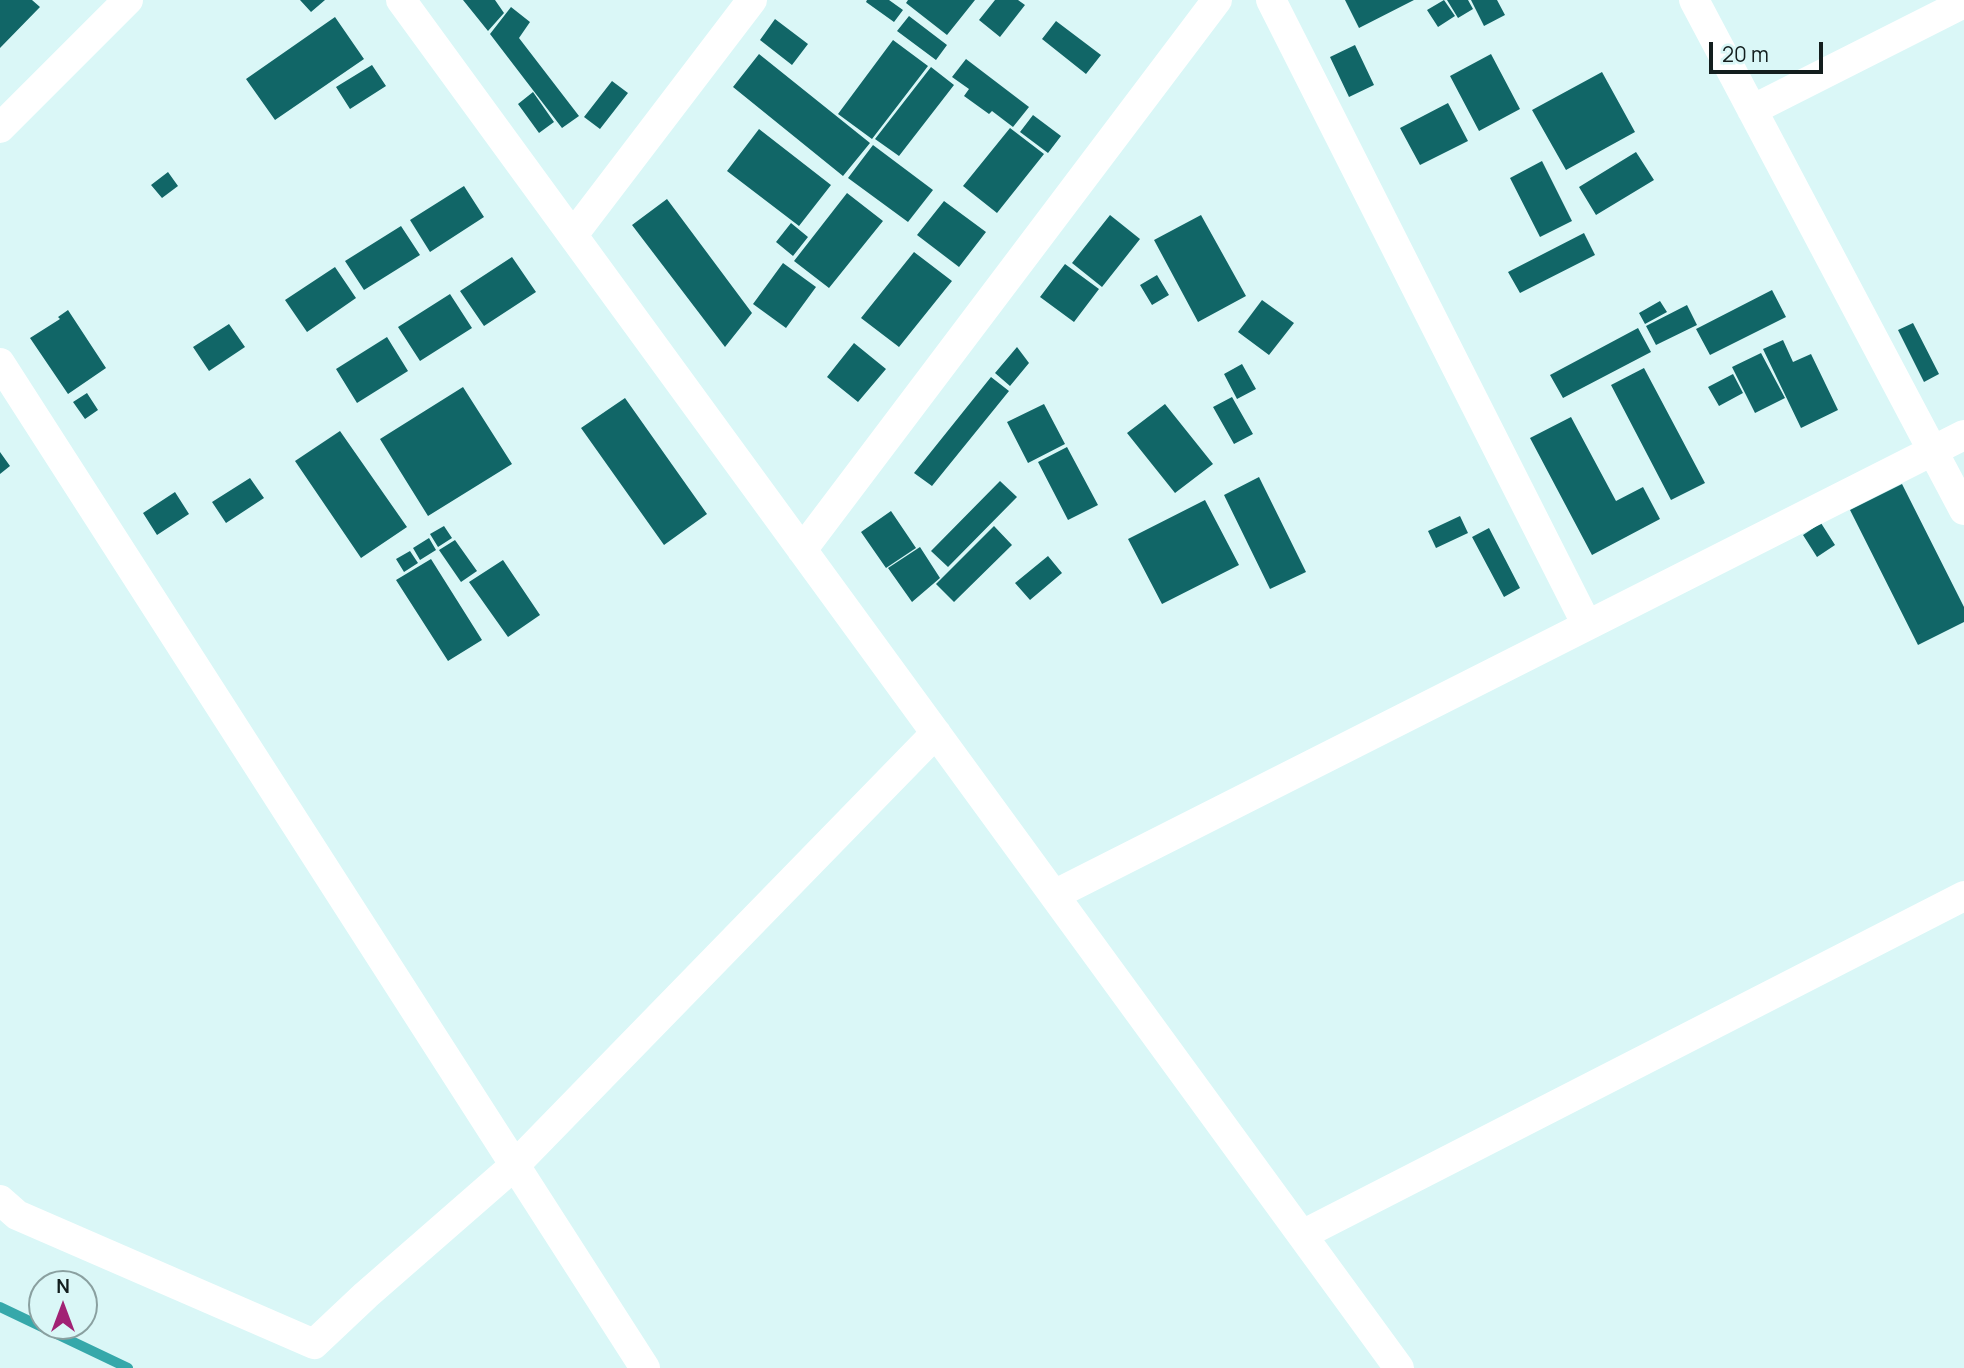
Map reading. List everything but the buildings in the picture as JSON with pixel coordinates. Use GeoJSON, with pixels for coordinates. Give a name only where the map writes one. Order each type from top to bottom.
{"type":"FeatureCollection","features":[{"type":"Feature","properties":{"kind":"street"},"geometry":{"type":"LineString","coordinates":[[0,128],[128,0]]}},
{"type":"Feature","properties":{"kind":"street"},"geometry":{"type":"LineString","coordinates":[[401,0],[1399,1368]]}},
{"type":"Feature","properties":{"kind":"street"},"geometry":{"type":"LineString","coordinates":[[573,235],[752,0]]}},
{"type":"Feature","properties":{"kind":"street"},"geometry":{"type":"LineString","coordinates":[[802,550],[1217,0]]}},
{"type":"Feature","properties":{"kind":"street"},"geometry":{"type":"LineString","coordinates":[[1270,0],[1587,625]]}},
{"type":"Feature","properties":{"kind":"street"},"geometry":{"type":"LineString","coordinates":[[1694,0],[1964,510]]}},
{"type":"Feature","properties":{"kind":"street"},"geometry":{"type":"LineString","coordinates":[[1752,110],[1964,4]]}},
{"type":"Feature","properties":{"kind":"street"},"geometry":{"type":"LineString","coordinates":[[0,363],[646,1368]]}},
{"type":"Feature","properties":{"kind":"street"},"geometry":{"type":"LineString","coordinates":[[1054,895],[1964,435]]}},
{"type":"Feature","properties":{"kind":"street"},"geometry":{"type":"LineString","coordinates":[[0,1200],[17,1215],[314,1344],[515,1165],[936,733]]}},
{"type":"Feature","properties":{"kind":"street"},"geometry":{"type":"LineString","coordinates":[[1302,1235],[1964,896]]}},
{"type":"Feature","properties":{"kind":"waterway"},"geometry":{"type":"LineString","coordinates":[[0,1307],[128,1368]]}}]}
